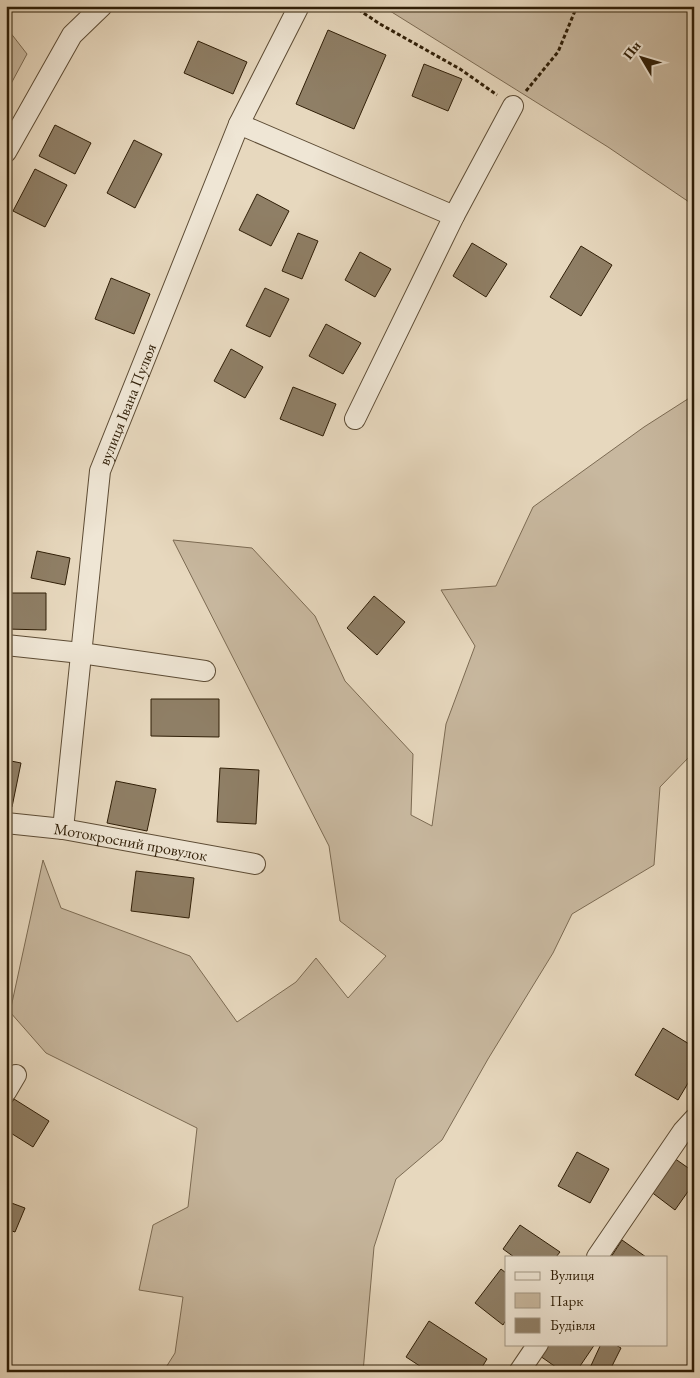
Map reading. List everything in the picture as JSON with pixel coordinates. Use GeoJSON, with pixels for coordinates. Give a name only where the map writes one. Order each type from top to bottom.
{"type":"FeatureCollection","features":[{"type":"Feature","properties":{"kind":"street"},"geometry":{"type":"LineString","coordinates":[[6,152],[72,35],[102,6]]}},
{"type":"Feature","properties":{"kind":"street","name":"вулиця Івана Пулюя"},"geometry":{"type":"LineString","coordinates":[[63,829],[100,471],[239,124],[298,6]]}},
{"type":"Feature","properties":{"kind":"street"},"geometry":{"type":"LineString","coordinates":[[354,419],[454,216],[513,106]]}},
{"type":"Feature","properties":{"kind":"street"},"geometry":{"type":"LineString","coordinates":[[239,124],[454,216]]}},
{"type":"Feature","properties":{"kind":"street"},"geometry":{"type":"LineString","coordinates":[[6,645],[205,671]]}},
{"type":"Feature","properties":{"kind":"street","name":"Мотокросний провулок"},"geometry":{"type":"LineString","coordinates":[[6,822],[63,829],[255,864]]}},
{"type":"Feature","properties":{"kind":"street"},"geometry":{"type":"LineString","coordinates":[[598,1256],[683,1131],[694,1119]]}},
{"type":"Feature","properties":{"kind":"street"},"geometry":{"type":"LineString","coordinates":[[519,1372],[537,1346]]}},
{"type":"Feature","properties":{"kind":"path"},"geometry":{"type":"LineString","coordinates":[[353,6],[380,24],[460,69],[513,106],[558,52],[577,6]]}},
{"type":"Feature","properties":{"kind":"green space"},"geometry":{"type":"Polygon","coordinates":[[[382,6],[694,6],[694,211],[689,202],[608,147],[382,6]]]}},
{"type":"Feature","properties":{"kind":"green space"},"geometry":{"type":"Polygon","coordinates":[[[6,27],[27,54],[6,93],[6,27]]]}},
{"type":"Feature","properties":{"kind":"green space"},"geometry":{"type":"Polygon","coordinates":[[[694,395],[694,748],[690,756],[660,787],[654,865],[572,914],[553,953],[488,1059],[442,1140],[396,1179],[374,1247],[363,1372],[163,1372],[175,1353],[183,1297],[139,1290],[153,1225],[188,1207],[197,1128],[46,1053],[10,1012],[43,860],[61,908],[190,956],[237,1022],[296,982],[316,958],[348,998],[386,956],[340,921],[329,846],[173,540],[252,548],[315,616],[345,681],[413,754],[411,815],[432,826],[446,724],[475,646],[441,590],[496,586],[533,507],[644,427],[694,395]]]}},
{"type":"Feature","properties":{"kind":"building"},"geometry":{"type":"Polygon","coordinates":[[[328,30],[386,55],[354,129],[296,104],[328,30]]]}},
{"type":"Feature","properties":{"kind":"building"},"geometry":{"type":"Polygon","coordinates":[[[198,41],[247,62],[233,94],[184,73],[198,41]]]}},
{"type":"Feature","properties":{"kind":"building"},"geometry":{"type":"Polygon","coordinates":[[[424,64],[462,79],[448,111],[412,96],[424,64]]]}},
{"type":"Feature","properties":{"kind":"building"},"geometry":{"type":"Polygon","coordinates":[[[55,125],[91,143],[75,174],[39,156],[55,125]]]}},
{"type":"Feature","properties":{"kind":"building"},"geometry":{"type":"Polygon","coordinates":[[[134,140],[162,154],[135,208],[107,193],[134,140]]]}},
{"type":"Feature","properties":{"kind":"building"},"geometry":{"type":"Polygon","coordinates":[[[35,169],[67,185],[45,227],[13,211],[35,169]]]}},
{"type":"Feature","properties":{"kind":"building"},"geometry":{"type":"Polygon","coordinates":[[[257,194],[289,211],[271,246],[239,230],[257,194]]]}},
{"type":"Feature","properties":{"kind":"building"},"geometry":{"type":"Polygon","coordinates":[[[298,233],[318,241],[302,279],[282,271],[298,233]]]}},
{"type":"Feature","properties":{"kind":"building"},"geometry":{"type":"Polygon","coordinates":[[[472,243],[507,264],[486,297],[453,276],[472,243]]]}},
{"type":"Feature","properties":{"kind":"building"},"geometry":{"type":"Polygon","coordinates":[[[581,246],[612,265],[581,316],[550,297],[581,246]]]}},
{"type":"Feature","properties":{"kind":"building"},"geometry":{"type":"Polygon","coordinates":[[[360,252],[391,269],[375,297],[345,280],[360,252]]]}},
{"type":"Feature","properties":{"kind":"building"},"geometry":{"type":"Polygon","coordinates":[[[111,278],[150,294],[134,334],[95,319],[111,278]]]}},
{"type":"Feature","properties":{"kind":"building"},"geometry":{"type":"Polygon","coordinates":[[[265,288],[289,299],[270,337],[246,326],[265,288]]]}},
{"type":"Feature","properties":{"kind":"building"},"geometry":{"type":"Polygon","coordinates":[[[326,324],[361,343],[343,374],[309,356],[326,324]]]}},
{"type":"Feature","properties":{"kind":"building"},"geometry":{"type":"Polygon","coordinates":[[[231,349],[263,367],[245,398],[214,381],[231,349]]]}},
{"type":"Feature","properties":{"kind":"building"},"geometry":{"type":"Polygon","coordinates":[[[293,387],[336,404],[323,436],[280,419],[293,387]]]}},
{"type":"Feature","properties":{"kind":"building"},"geometry":{"type":"Polygon","coordinates":[[[37,551],[70,558],[65,585],[31,578],[37,551]]]}},
{"type":"Feature","properties":{"kind":"building"},"geometry":{"type":"Polygon","coordinates":[[[6,593],[46,593],[46,630],[6,629],[6,593]]]}},
{"type":"Feature","properties":{"kind":"building"},"geometry":{"type":"Polygon","coordinates":[[[374,596],[405,622],[377,655],[347,628],[374,596]]]}},
{"type":"Feature","properties":{"kind":"building"},"geometry":{"type":"Polygon","coordinates":[[[151,699],[219,699],[219,737],[151,736],[151,699]]]}},
{"type":"Feature","properties":{"kind":"building"},"geometry":{"type":"Polygon","coordinates":[[[6,760],[21,763],[12,807],[6,805],[6,760]]]}},
{"type":"Feature","properties":{"kind":"building"},"geometry":{"type":"Polygon","coordinates":[[[220,768],[259,770],[256,824],[217,822],[220,768]]]}},
{"type":"Feature","properties":{"kind":"building"},"geometry":{"type":"Polygon","coordinates":[[[116,781],[156,789],[147,831],[107,823],[116,781]]]}},
{"type":"Feature","properties":{"kind":"building"},"geometry":{"type":"Polygon","coordinates":[[[136,871],[194,878],[189,918],[131,911],[136,871]]]}},
{"type":"Feature","properties":{"kind":"building"},"geometry":{"type":"Polygon","coordinates":[[[663,1028],[694,1047],[694,1073],[678,1100],[635,1075],[663,1028]]]}},
{"type":"Feature","properties":{"kind":"building"},"geometry":{"type":"Polygon","coordinates":[[[14,1099],[49,1121],[33,1147],[6,1130],[6,1111],[14,1099]]]}},
{"type":"Feature","properties":{"kind":"building"},"geometry":{"type":"Polygon","coordinates":[[[577,1152],[609,1169],[590,1203],[558,1186],[577,1152]]]}},
{"type":"Feature","properties":{"kind":"building"},"geometry":{"type":"Polygon","coordinates":[[[674,1158],[694,1172],[694,1183],[675,1210],[650,1191],[674,1158]]]}},
{"type":"Feature","properties":{"kind":"building"},"geometry":{"type":"Polygon","coordinates":[[[6,1201],[25,1208],[15,1232],[6,1229],[6,1201]]]}},
{"type":"Feature","properties":{"kind":"building"},"geometry":{"type":"Polygon","coordinates":[[[520,1225],[560,1252],[557,1256],[513,1256],[503,1249],[520,1225]]]}},
{"type":"Feature","properties":{"kind":"building"},"geometry":{"type":"Polygon","coordinates":[[[622,1240],[645,1256],[612,1256],[622,1240]]]}},
{"type":"Feature","properties":{"kind":"building"},"geometry":{"type":"Polygon","coordinates":[[[501,1269],[505,1272],[505,1322],[503,1325],[475,1303],[501,1269]]]}},
{"type":"Feature","properties":{"kind":"building"},"geometry":{"type":"Polygon","coordinates":[[[429,1321],[487,1359],[479,1372],[429,1372],[406,1357],[429,1321]]]}},
{"type":"Feature","properties":{"kind":"building"},"geometry":{"type":"Polygon","coordinates":[[[547,1346],[594,1346],[576,1372],[563,1372],[540,1356],[547,1346]]]}},
{"type":"Feature","properties":{"kind":"building"},"geometry":{"type":"Polygon","coordinates":[[[600,1346],[618,1346],[621,1348],[609,1372],[588,1372],[600,1346]]]}}]}
